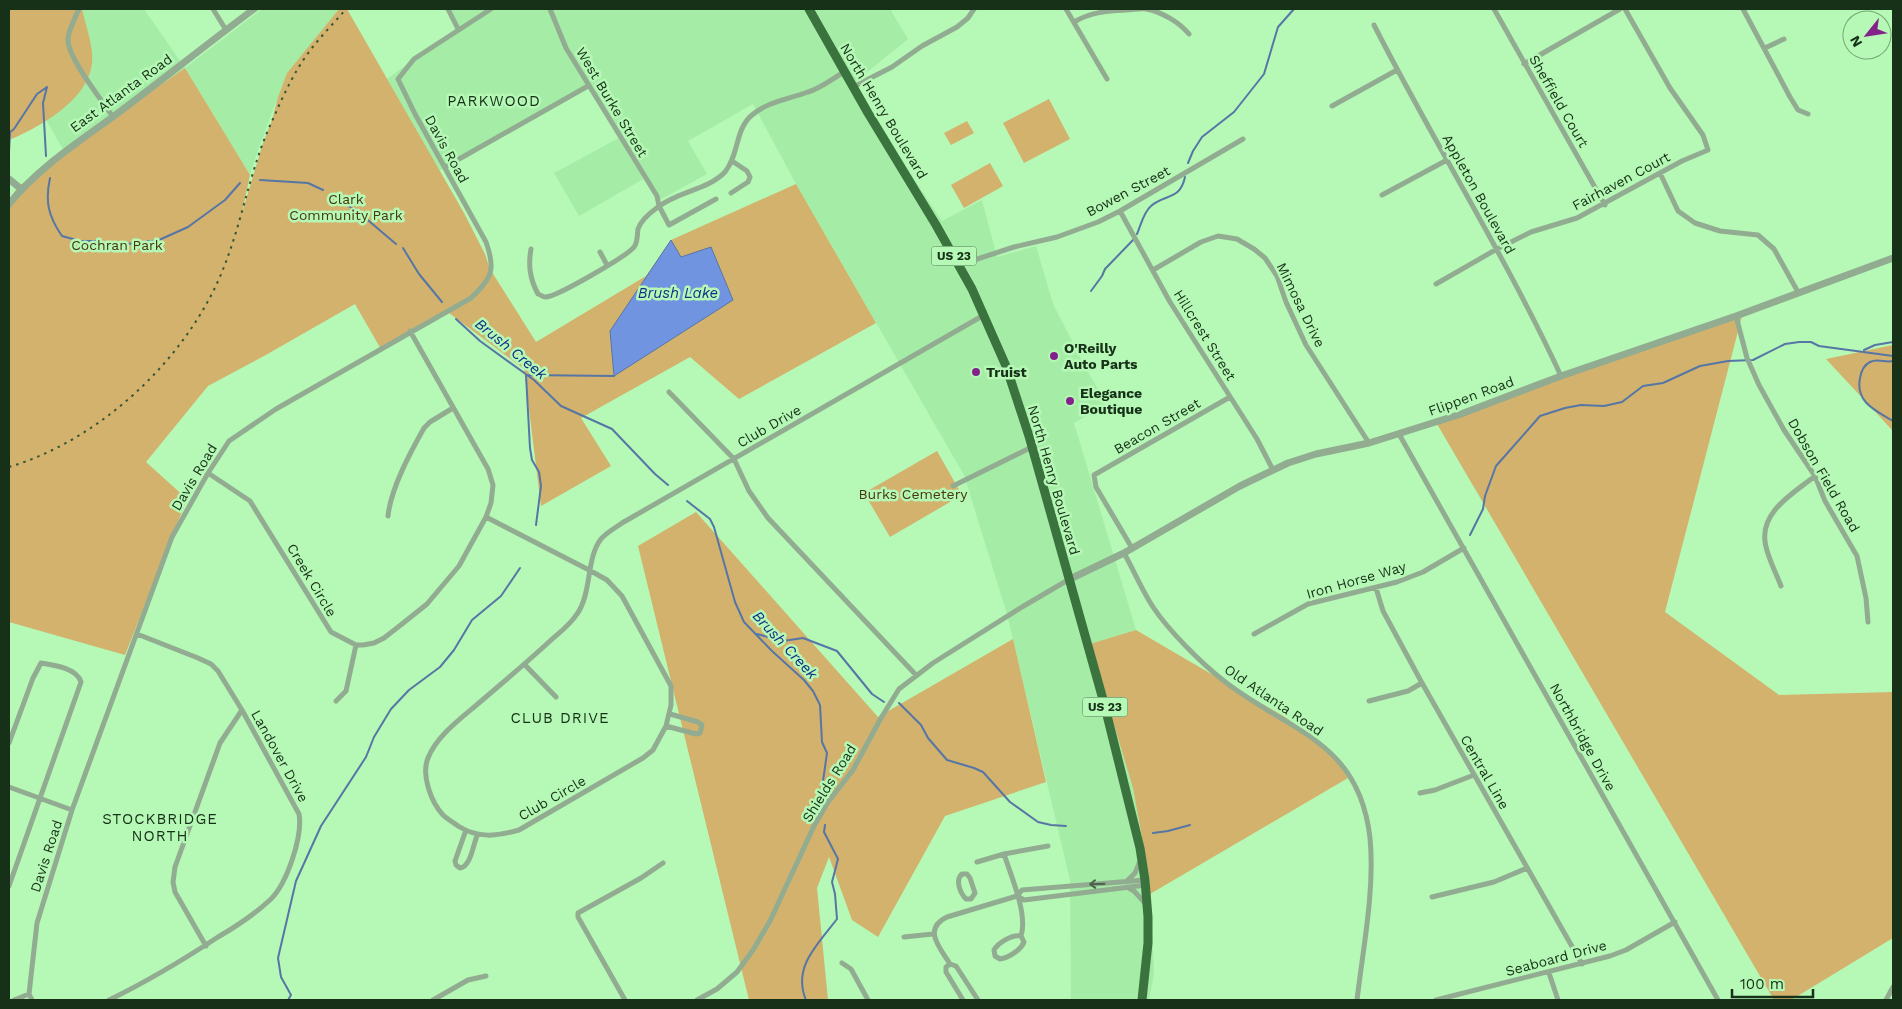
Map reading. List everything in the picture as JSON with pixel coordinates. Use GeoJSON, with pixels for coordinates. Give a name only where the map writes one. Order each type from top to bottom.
{"type":"FeatureCollection","features":[{"type":"Feature","properties":{"kind":"highway","name":"North Henry Boulevard"},"geometry":{"type":"LineString","coordinates":[[809,9],[844,72],[959,265],[984,315],[1009,375],[1032,446],[1104,703],[1136,828],[1146,882],[1148,905],[1148,943],[1142,1000]]}},
{"type":"Feature","properties":{"kind":"street"},"geometry":{"type":"LineString","coordinates":[[79,9],[68,39],[68,46],[74,60],[113,117]]}},
{"type":"Feature","properties":{"kind":"street"},"geometry":{"type":"LineString","coordinates":[[213,9],[226,30]]}},
{"type":"Feature","properties":{"kind":"street","name":"East Atlanta Road"},"geometry":{"type":"LineString","coordinates":[[9,204],[21,189],[76,141],[113,117],[254,9]]}},
{"type":"Feature","properties":{"kind":"street"},"geometry":{"type":"LineString","coordinates":[[448,9],[458,29],[491,9]]}},
{"type":"Feature","properties":{"kind":"street","name":"West Burke Street"},"geometry":{"type":"LineString","coordinates":[[550,9],[566,48],[657,196],[659,206],[669,225],[716,199]]}},
{"type":"Feature","properties":{"kind":"street"},"geometry":{"type":"LineString","coordinates":[[853,87],[892,67],[922,46],[956,27],[968,18],[974,9]]}},
{"type":"Feature","properties":{"kind":"street"},"geometry":{"type":"LineString","coordinates":[[1066,9],[1107,79]]}},
{"type":"Feature","properties":{"kind":"street"},"geometry":{"type":"LineString","coordinates":[[1074,22],[1086,15],[1103,11],[1146,9],[1167,16],[1189,34]]}},
{"type":"Feature","properties":{"kind":"street","name":"Sheffield Court"},"geometry":{"type":"LineString","coordinates":[[1494,9],[1605,205]]}},
{"type":"Feature","properties":{"kind":"street"},"geometry":{"type":"LineString","coordinates":[[1524,64],[1620,9]]}},
{"type":"Feature","properties":{"kind":"street","name":"Fairhaven Court"},"geometry":{"type":"LineString","coordinates":[[1436,284],[1531,232],[1577,218],[1605,205],[1660,173],[1708,150],[1703,135],[1670,88],[1625,9]]}},
{"type":"Feature","properties":{"kind":"street"},"geometry":{"type":"LineString","coordinates":[[1743,9],[1798,110],[1808,114]]}},
{"type":"Feature","properties":{"kind":"street","name":"Appleton Boulevard"},"geometry":{"type":"LineString","coordinates":[[1374,25],[1497,249],[1561,376]]}},
{"type":"Feature","properties":{"kind":"street","name":"Davis Road"},"geometry":{"type":"LineString","coordinates":[[29,994],[37,923],[72,810],[172,537],[208,473],[229,441],[276,408],[471,298],[486,284],[492,271],[492,258],[486,242],[415,114],[398,79],[414,59],[458,29]]}},
{"type":"Feature","properties":{"kind":"street"},"geometry":{"type":"LineString","coordinates":[[1765,48],[1784,39]]}},
{"type":"Feature","properties":{"kind":"street"},"geometry":{"type":"LineString","coordinates":[[1332,106],[1397,70]]}},
{"type":"Feature","properties":{"kind":"street"},"geometry":{"type":"LineString","coordinates":[[531,249],[528,263],[530,275],[538,294],[546,297],[553,296],[622,258],[634,248],[642,222],[659,206],[718,178],[732,161],[744,123],[752,114],[775,102],[810,92],[844,72]]}},
{"type":"Feature","properties":{"kind":"street"},"geometry":{"type":"LineString","coordinates":[[445,167],[588,86]]}},
{"type":"Feature","properties":{"kind":"street","name":"Bowen Street"},"geometry":{"type":"LineString","coordinates":[[959,265],[1098,222],[1120,211],[1243,138]]}},
{"type":"Feature","properties":{"kind":"street"},"geometry":{"type":"LineString","coordinates":[[1382,195],[1447,160]]}},
{"type":"Feature","properties":{"kind":"street"},"geometry":{"type":"LineString","coordinates":[[731,193],[748,182],[750,177],[746,171],[732,161]]}},
{"type":"Feature","properties":{"kind":"street"},"geometry":{"type":"LineString","coordinates":[[1660,173],[1678,211],[1695,224],[1720,232],[1758,235],[1774,249],[1798,292]]}},
{"type":"Feature","properties":{"kind":"street"},"geometry":{"type":"LineString","coordinates":[[9,179],[21,189]]}},
{"type":"Feature","properties":{"kind":"street","name":"Hillcrest Street"},"geometry":{"type":"LineString","coordinates":[[1120,211],[1170,302],[1257,440],[1273,470]]}},
{"type":"Feature","properties":{"kind":"street","name":"Mimosa Drive"},"geometry":{"type":"LineString","coordinates":[[1153,270],[1202,242],[1218,236],[1237,239],[1254,248],[1265,258],[1276,276],[1306,345],[1369,443]]}},
{"type":"Feature","properties":{"kind":"street"},"geometry":{"type":"LineString","coordinates":[[600,252],[607,265]]}},
{"type":"Feature","properties":{"kind":"street","name":"Flippen Road"},"geometry":{"type":"LineString","coordinates":[[1068,580],[1124,553],[1240,486],[1288,463],[1316,454],[1369,443],[1461,414],[1561,376],[1736,316],[1893,258]]}},
{"type":"Feature","properties":{"kind":"street","name":"Club Drive"},"geometry":{"type":"LineString","coordinates":[[916,675],[768,518],[749,491],[734,459],[984,315]]}},
{"type":"Feature","properties":{"kind":"street","name":"Dobson Field Road"},"geometry":{"type":"LineString","coordinates":[[1736,316],[1747,358],[1759,385],[1784,430],[1815,476],[1825,500],[1854,548],[1858,558],[1866,598],[1868,622]]}},
{"type":"Feature","properties":{"kind":"street"},"geometry":{"type":"LineString","coordinates":[[336,701],[346,691],[356,645],[374,643],[384,638],[427,604],[459,566],[486,517],[493,494],[491,476],[410,332]]}},
{"type":"Feature","properties":{"kind":"street"},"geometry":{"type":"LineString","coordinates":[[466,830],[455,861],[456,865],[460,868],[467,864],[477,836],[443,815],[429,792],[426,768],[428,758],[446,732],[525,664],[578,614],[584,600],[594,554],[601,540],[611,531],[734,459],[669,392]]}},
{"type":"Feature","properties":{"kind":"street","name":"Beacon Street"},"geometry":{"type":"LineString","coordinates":[[1132,548],[1096,487],[1094,474],[1230,397]]}},
{"type":"Feature","properties":{"kind":"street"},"geometry":{"type":"LineString","coordinates":[[388,516],[389,505],[394,491],[424,428],[430,422],[453,408]]}},
{"type":"Feature","properties":{"kind":"street","name":"Northbridge Drive"},"geometry":{"type":"LineString","coordinates":[[1399,434],[1718,1000]]}},
{"type":"Feature","properties":{"kind":"street"},"geometry":{"type":"LineString","coordinates":[[953,486],[1032,446]]}},
{"type":"Feature","properties":{"kind":"street","name":"Creek Circle"},"geometry":{"type":"LineString","coordinates":[[208,473],[250,502],[270,531],[322,620],[331,632],[356,645]]}},
{"type":"Feature","properties":{"kind":"street"},"geometry":{"type":"LineString","coordinates":[[1780,586],[1765,541],[1767,522],[1780,504],[1815,476]]}},
{"type":"Feature","properties":{"kind":"street","name":"Club Circle"},"geometry":{"type":"LineString","coordinates":[[477,836],[507,834],[519,830],[626,768],[653,750],[666,726],[670,714],[671,686],[622,596],[607,580],[486,517]]}},
{"type":"Feature","properties":{"kind":"street","name":"Iron Horse Way"},"geometry":{"type":"LineString","coordinates":[[1254,634],[1308,604],[1376,588],[1423,572],[1464,548]]}},
{"type":"Feature","properties":{"kind":"street","name":"Old Atlanta Road"},"geometry":{"type":"LineString","coordinates":[[1124,553],[1152,606],[1181,641],[1222,680],[1312,738],[1339,760],[1353,781],[1362,804],[1370,838],[1368,907],[1357,1000]]}},
{"type":"Feature","properties":{"kind":"street","name":"Shields Road"},"geometry":{"type":"LineString","coordinates":[[697,1000],[717,989],[737,972],[754,950],[770,921],[814,826],[828,802],[853,770],[889,703],[899,689],[933,663],[1022,606],[1068,580]]}},
{"type":"Feature","properties":{"kind":"street","name":"Central Line"},"geometry":{"type":"LineString","coordinates":[[1376,588],[1383,611],[1422,683],[1582,964]]}},
{"type":"Feature","properties":{"kind":"street","name":"Landover Drive"},"geometry":{"type":"LineString","coordinates":[[109,1000],[232,930],[272,898],[284,879],[300,836],[301,823],[299,814],[225,680],[211,664],[137,634]]}},
{"type":"Feature","properties":{"kind":"street"},"geometry":{"type":"LineString","coordinates":[[9,743],[29,687],[37,668],[41,664],[73,672],[80,677],[81,682],[9,886]]}},
{"type":"Feature","properties":{"kind":"street"},"geometry":{"type":"LineString","coordinates":[[525,664],[556,697]]}},
{"type":"Feature","properties":{"kind":"street"},"geometry":{"type":"LineString","coordinates":[[1369,701],[1408,691],[1422,683]]}},
{"type":"Feature","properties":{"kind":"street"},"geometry":{"type":"LineString","coordinates":[[206,946],[175,892],[174,872],[220,743],[242,710]]}},
{"type":"Feature","properties":{"kind":"street"},"geometry":{"type":"LineString","coordinates":[[666,726],[696,734],[702,730],[702,725],[698,722],[670,714]]}},
{"type":"Feature","properties":{"kind":"street"},"geometry":{"type":"LineString","coordinates":[[1420,793],[1451,785],[1474,775]]}},
{"type":"Feature","properties":{"kind":"street"},"geometry":{"type":"LineString","coordinates":[[9,787],[72,810]]}},
{"type":"Feature","properties":{"kind":"street"},"geometry":{"type":"LineString","coordinates":[[977,862],[1004,854],[1048,846]]}},
{"type":"Feature","properties":{"kind":"street"},"geometry":{"type":"LineString","coordinates":[[1004,854],[1023,921],[1021,936],[1024,942],[1021,947],[1003,958],[995,956],[994,950],[996,946],[1014,935],[1021,936]]}},
{"type":"Feature","properties":{"kind":"street"},"geometry":{"type":"LineString","coordinates":[[1123,885],[1135,873],[1142,857]]}},
{"type":"Feature","properties":{"kind":"street"},"geometry":{"type":"LineString","coordinates":[[625,1000],[580,920],[578,913],[641,878],[663,863]]}},
{"type":"Feature","properties":{"kind":"street"},"geometry":{"type":"LineString","coordinates":[[1432,897],[1494,882],[1527,868]]}},
{"type":"Feature","properties":{"kind":"street"},"geometry":{"type":"LineString","coordinates":[[962,874],[969,876],[975,891],[975,896],[971,899],[966,899],[963,896],[958,880],[962,874]]}},
{"type":"Feature","properties":{"kind":"street"},"geometry":{"type":"LineString","coordinates":[[1017,896],[1024,900],[1146,882]]}},
{"type":"Feature","properties":{"kind":"street"},"geometry":{"type":"LineString","coordinates":[[978,1000],[956,966],[950,964],[935,940],[934,934],[942,920],[1017,896],[1022,890],[1091,884],[1123,885],[1134,891],[1148,905]]}},
{"type":"Feature","properties":{"kind":"street"},"geometry":{"type":"LineString","coordinates":[[971,899],[975,909]]}},
{"type":"Feature","properties":{"kind":"street","name":"Seaboard Drive"},"geometry":{"type":"LineString","coordinates":[[1436,1000],[1452,999],[1610,956],[1626,950],[1675,922]]}},
{"type":"Feature","properties":{"kind":"street"},"geometry":{"type":"LineString","coordinates":[[904,937],[934,934]]}},
{"type":"Feature","properties":{"kind":"street"},"geometry":{"type":"LineString","coordinates":[[842,963],[851,970],[868,1000]]}},
{"type":"Feature","properties":{"kind":"street"},"geometry":{"type":"LineString","coordinates":[[950,964],[946,966],[946,972],[962,998],[972,990]]}},
{"type":"Feature","properties":{"kind":"street"},"geometry":{"type":"LineString","coordinates":[[1549,973],[1558,1000]]}},
{"type":"Feature","properties":{"kind":"street"},"geometry":{"type":"LineString","coordinates":[[436,999],[468,980],[486,976]]}},
{"type":"Feature","properties":{"kind":"street"},"geometry":{"type":"LineString","coordinates":[[1886,1000],[1893,987]]}},
{"type":"Feature","properties":{"kind":"street"},"geometry":{"type":"LineString","coordinates":[[14,1000],[29,994],[32,1000]]}},
{"type":"Feature","properties":{"kind":"shaded area"},"geometry":{"type":"Polygon","coordinates":[[[9,9],[144,9],[185,68],[64,151],[9,55],[9,9]]]}},
{"type":"Feature","properties":{"kind":"shaded area"},"geometry":{"type":"Polygon","coordinates":[[[262,9],[339,9],[287,73],[250,175],[185,68],[262,9]]]}},
{"type":"Feature","properties":{"kind":"shaded area"},"geometry":{"type":"Polygon","coordinates":[[[447,9],[890,9],[908,39],[855,82],[942,221],[982,200],[997,257],[1036,246],[1053,304],[1089,374],[1107,404],[1074,423],[1136,630],[1091,644],[1133,788],[1150,882],[1154,974],[1149,1000],[1071,1000],[1070,880],[1007,614],[964,475],[796,184],[753,104],[688,141],[707,174],[658,201],[645,178],[579,216],[554,173],[619,138],[588,84],[439,171],[387,79],[457,28],[447,9]]]}},
{"type":"Feature","properties":{"kind":"green space"},"geometry":{"type":"Polygon","coordinates":[[[9,9],[82,9],[92,54],[91,69],[85,83],[76,96],[51,118],[9,140],[9,9]]]}},
{"type":"Feature","properties":{"kind":"green space"},"geometry":{"type":"Polygon","coordinates":[[[339,9],[347,9],[464,213],[485,254],[490,269],[536,342],[646,276],[671,240],[796,184],[876,323],[739,399],[690,357],[581,418],[611,466],[541,506],[524,369],[449,313],[471,298],[382,351],[355,304],[208,386],[146,462],[187,499],[125,655],[9,622],[9,200],[18,187],[64,151],[185,68],[250,175],[242,213],[287,73],[339,9]]]}},
{"type":"Feature","properties":{"kind":"green space"},"geometry":{"type":"Polygon","coordinates":[[[1049,99],[1070,139],[1024,163],[1003,123],[1049,99]]]}},
{"type":"Feature","properties":{"kind":"green space"},"geometry":{"type":"Polygon","coordinates":[[[967,121],[974,133],[951,145],[944,133],[967,121]]]}},
{"type":"Feature","properties":{"kind":"green space"},"geometry":{"type":"Polygon","coordinates":[[[990,163],[1003,186],[964,208],[951,185],[990,163]]]}},
{"type":"Feature","properties":{"kind":"green space"},"geometry":{"type":"Polygon","coordinates":[[[1743,312],[1665,612],[1779,695],[1893,692],[1893,938],[1791,1000],[1774,1000],[1437,424],[1743,312]]]}},
{"type":"Feature","properties":{"kind":"green space"},"geometry":{"type":"Polygon","coordinates":[[[1893,345],[1893,431],[1826,359],[1893,345]]]}},
{"type":"Feature","properties":{"kind":"green space","name":"Burks Cemetery"},"geometry":{"type":"Polygon","coordinates":[[[937,451],[962,495],[890,537],[864,493],[937,451]]]}},
{"type":"Feature","properties":{"kind":"green space"},"geometry":{"type":"Polygon","coordinates":[[[696,512],[878,717],[1013,639],[1046,782],[945,816],[878,937],[852,920],[829,857],[817,888],[828,1000],[749,1000],[638,546],[696,512]]]}},
{"type":"Feature","properties":{"kind":"green space"},"geometry":{"type":"Polygon","coordinates":[[[1136,630],[1285,717],[1329,749],[1348,778],[1150,894],[1150,882],[1133,788],[1090,644],[1136,630]]]}},
{"type":"Feature","properties":{"kind":"water","name":"Brush Lake"},"geometry":{"type":"Polygon","coordinates":[[[671,240],[681,257],[711,247],[733,300],[614,376],[610,331],[671,240]]]}},
{"type":"Feature","properties":{"kind":"waterway"},"geometry":{"type":"LineString","coordinates":[[1188,163],[1202,137],[1234,112],[1264,74],[1278,27],[1294,9]]}},
{"type":"Feature","properties":{"kind":"waterway"},"geometry":{"type":"LineString","coordinates":[[9,133],[14,129],[37,94],[47,87]]}},
{"type":"Feature","properties":{"kind":"waterway","name":"Brush Creek"},"geometry":{"type":"LineString","coordinates":[[46,156],[43,103],[47,87]]}},
{"type":"Feature","properties":{"kind":"waterway"},"geometry":{"type":"LineString","coordinates":[[9,152],[10,133]]}},
{"type":"Feature","properties":{"kind":"waterway"},"geometry":{"type":"LineString","coordinates":[[1137,234],[1148,209],[1156,202],[1175,194],[1183,185],[1185,177]]}},
{"type":"Feature","properties":{"kind":"waterway","name":"Brush Creek"},"geometry":{"type":"LineString","coordinates":[[50,178],[49,208],[62,236],[80,241],[97,241],[120,245],[159,240],[188,227],[225,200],[240,183]]}},
{"type":"Feature","properties":{"kind":"waterway","name":"Brush Creek"},"geometry":{"type":"LineString","coordinates":[[260,180],[308,183],[323,190]]}},
{"type":"Feature","properties":{"kind":"waterway","name":"Brush Creek"},"geometry":{"type":"LineString","coordinates":[[333,195],[363,216],[396,244]]}},
{"type":"Feature","properties":{"kind":"waterway"},"geometry":{"type":"LineString","coordinates":[[1091,291],[1105,269],[1133,240]]}},
{"type":"Feature","properties":{"kind":"waterway","name":"Brush Creek"},"geometry":{"type":"LineString","coordinates":[[403,248],[419,274],[442,302]]}},
{"type":"Feature","properties":{"kind":"waterway","name":"Brush Creek"},"geometry":{"type":"LineString","coordinates":[[456,319],[480,341],[534,380],[561,406],[612,429],[668,485]]}},
{"type":"Feature","properties":{"kind":"waterway"},"geometry":{"type":"LineString","coordinates":[[1470,535],[1483,509],[1485,496],[1496,466],[1540,416],[1581,405],[1604,406],[1622,402],[1643,386],[1663,383],[1700,366],[1728,361],[1753,360],[1785,344],[1811,342],[1819,346],[1893,356]]}},
{"type":"Feature","properties":{"kind":"waterway"},"geometry":{"type":"LineString","coordinates":[[1864,350],[1875,345],[1893,342]]}},
{"type":"Feature","properties":{"kind":"waterway"},"geometry":{"type":"LineString","coordinates":[[1893,361],[1876,360],[1868,363],[1861,373],[1859,387],[1864,400],[1874,410],[1893,421]]}},
{"type":"Feature","properties":{"kind":"waterway"},"geometry":{"type":"LineString","coordinates":[[526,375],[530,448],[532,460],[539,472],[541,486],[536,525]]}},
{"type":"Feature","properties":{"kind":"waterway"},"geometry":{"type":"LineString","coordinates":[[526,375],[614,376]]}},
{"type":"Feature","properties":{"kind":"waterway","name":"Brush Creek"},"geometry":{"type":"LineString","coordinates":[[687,501],[710,519],[714,527],[735,602],[744,622],[804,680],[813,691],[820,705],[822,742],[827,753],[822,788]]}},
{"type":"Feature","properties":{"kind":"waterway"},"geometry":{"type":"LineString","coordinates":[[288,1000],[291,995],[281,977],[278,958],[296,881],[321,826],[366,757],[374,737],[391,709],[409,690],[440,667],[454,650],[472,620],[501,596],[520,568]]}},
{"type":"Feature","properties":{"kind":"waterway"},"geometry":{"type":"LineString","coordinates":[[757,634],[783,641],[803,638],[837,651],[872,694],[884,702]]}},
{"type":"Feature","properties":{"kind":"waterway"},"geometry":{"type":"LineString","coordinates":[[899,703],[921,725],[928,738],[947,760],[983,772],[1010,802],[1038,822],[1066,826]]}},
{"type":"Feature","properties":{"kind":"waterway","name":"Brush Creek"},"geometry":{"type":"LineString","coordinates":[[806,1000],[802,977],[805,966],[815,947],[837,919],[832,882],[838,859],[824,832],[825,825]]}},
{"type":"Feature","properties":{"kind":"waterway"},"geometry":{"type":"LineString","coordinates":[[1153,833],[1190,825]]}},
{"type":"Feature","properties":{"kind":"railway"},"geometry":{"type":"LineString","coordinates":[[9,467],[44,454],[78,436],[111,413],[141,387],[169,358],[192,327],[212,293],[227,259],[259,153],[285,93],[309,52],[346,9]]}},
{"type":"Feature","properties":{"kind":"place","name":"O'Reilly Auto Parts"},"geometry":{"type":"Point","coordinates":[1054,356]}},
{"type":"Feature","properties":{"kind":"place","name":"Truist"},"geometry":{"type":"Point","coordinates":[976,372]}},
{"type":"Feature","properties":{"kind":"place","name":"Elegance Boutique"},"geometry":{"type":"Point","coordinates":[1070,401]}},
{"type":"Feature","properties":{"kind":"district","name":"PARKWOOD"},"geometry":{"type":"Point","coordinates":[494,101]}},
{"type":"Feature","properties":{"kind":"district","name":"CLUB DRIVE"},"geometry":{"type":"Point","coordinates":[560,718]}},
{"type":"Feature","properties":{"kind":"district","name":"STOCKBRIDGE NORTH"},"geometry":{"type":"Point","coordinates":[160,828]}},
{"type":"Feature","properties":{"kind":"park label","name":"Clark Community Park"},"geometry":{"type":"Point","coordinates":[346,207]}},
{"type":"Feature","properties":{"kind":"park label","name":"Cochran Park"},"geometry":{"type":"Point","coordinates":[117,245]}}]}
